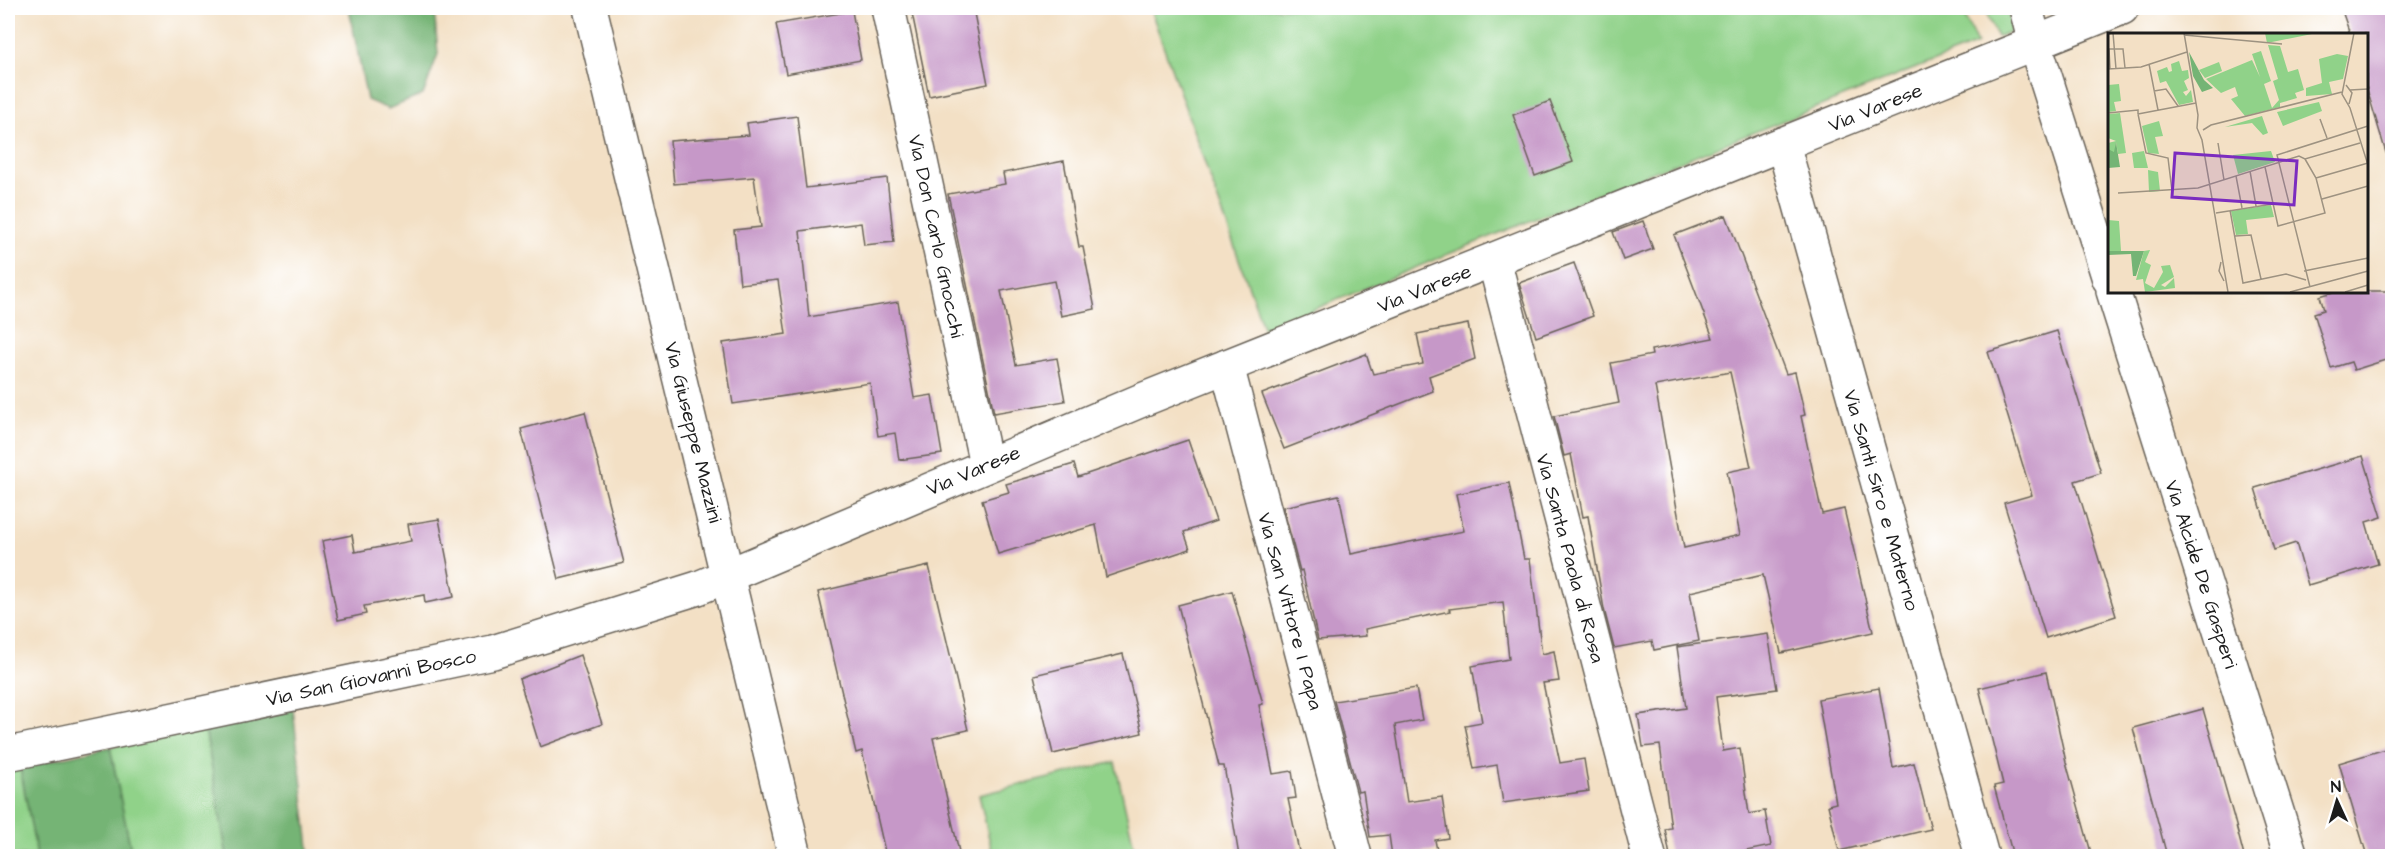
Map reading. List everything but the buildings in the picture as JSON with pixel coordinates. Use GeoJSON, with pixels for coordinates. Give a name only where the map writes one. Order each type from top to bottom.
{"type":"FeatureCollection","features":[{"type":"Feature","properties":{"kind":"street","name":"Via Giuseppe Mazzini"},"geometry":{"type":"LineString","coordinates":[[590,8],[795,856]]}},
{"type":"Feature","properties":{"kind":"street","name":"Via Don Carlo Gnocchi"},"geometry":{"type":"LineString","coordinates":[[888,8],[986,464]]}},
{"type":"Feature","properties":{"kind":"street"},"geometry":{"type":"LineString","coordinates":[[2026,8],[2035,44],[2108,276]]}},
{"type":"Feature","properties":{"kind":"street","name":"Via Varese"},"geometry":{"type":"LineString","coordinates":[[729,577],[986,464],[2122,8]]}},
{"type":"Feature","properties":{"kind":"street","name":"Via Santi Siro e Materno"},"geometry":{"type":"LineString","coordinates":[[1783,144],[1982,856]]}},
{"type":"Feature","properties":{"kind":"street","name":"Via Santa Paola di Rosa"},"geometry":{"type":"LineString","coordinates":[[1494,260],[1649,856]]}},
{"type":"Feature","properties":{"kind":"street","name":"Via Alcide De Gasperi"},"geometry":{"type":"LineString","coordinates":[[2113,292],[2291,856]]}},
{"type":"Feature","properties":{"kind":"street","name":"Via San Vittore I Papa"},"geometry":{"type":"LineString","coordinates":[[1227,366],[1355,856]]}},
{"type":"Feature","properties":{"kind":"street","name":"Via San Giovanni Bosco"},"geometry":{"type":"LineString","coordinates":[[8,754],[493,652],[729,577]]}},
{"type":"Feature","properties":{"kind":"green space"},"geometry":{"type":"Polygon","coordinates":[[[349,8],[434,8],[438,54],[423,95],[388,109],[367,100],[349,8]]]}},
{"type":"Feature","properties":{"kind":"green space"},"geometry":{"type":"Polygon","coordinates":[[[1150,8],[1961,8],[1977,44],[1502,232],[1264,330],[1150,8]]]}},
{"type":"Feature","properties":{"kind":"green space"},"geometry":{"type":"Polygon","coordinates":[[[1984,8],[2007,8],[2012,31],[1997,37],[1984,8]]]}},
{"type":"Feature","properties":{"kind":"green space"},"geometry":{"type":"Polygon","coordinates":[[[293,709],[310,856],[227,856],[205,728],[293,709]]]}},
{"type":"Feature","properties":{"kind":"green space"},"geometry":{"type":"Polygon","coordinates":[[[205,728],[227,856],[132,856],[110,747],[205,728]]]}},
{"type":"Feature","properties":{"kind":"green space"},"geometry":{"type":"Polygon","coordinates":[[[110,747],[132,856],[37,856],[20,767],[110,747]]]}},
{"type":"Feature","properties":{"kind":"green space"},"geometry":{"type":"Polygon","coordinates":[[[1115,762],[1136,856],[993,856],[979,795],[1115,762]]]}},
{"type":"Feature","properties":{"kind":"green space"},"geometry":{"type":"Polygon","coordinates":[[[20,767],[37,856],[8,856],[8,769],[20,767]]]}}]}
